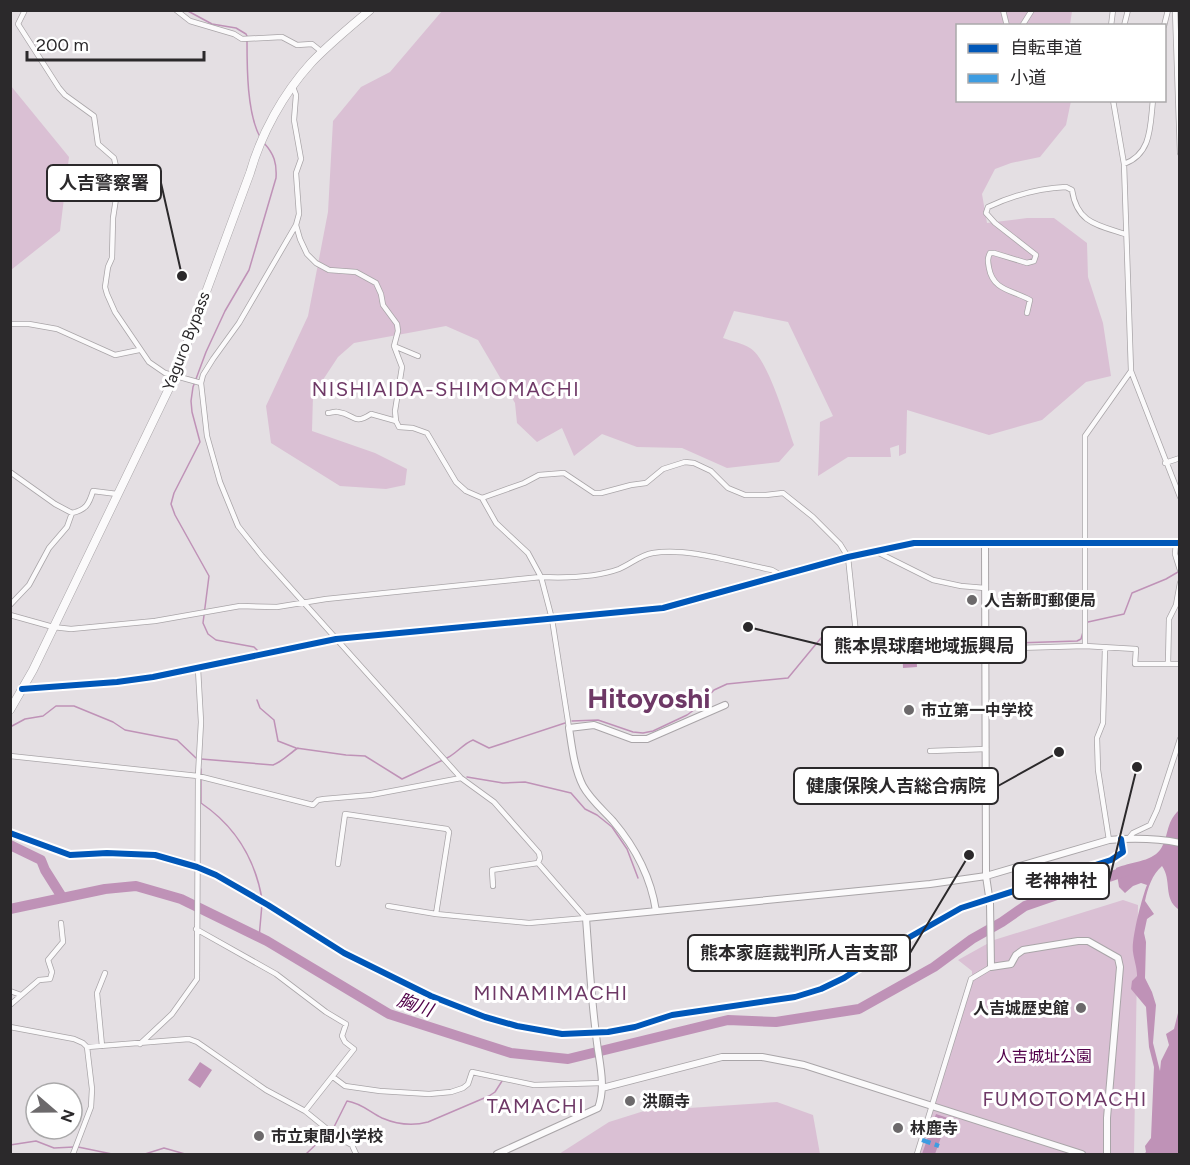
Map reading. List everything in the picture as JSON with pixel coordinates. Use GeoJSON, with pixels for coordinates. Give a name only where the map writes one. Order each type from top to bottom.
{"type":"FeatureCollection","features":[{"type":"Feature","properties":{"kind":"highway","name":"Yaguro Bypass"},"geometry":{"type":"LineString","coordinates":[[10,710],[175,376],[257,151],[273,118],[309,65],[370,10]]}},
{"type":"Feature","properties":{"kind":"highway"},"geometry":{"type":"LineString","coordinates":[[10,690],[22,689]]}},
{"type":"Feature","properties":{"kind":"street"},"geometry":{"type":"LineString","coordinates":[[25,10],[18,24],[65,96],[94,116],[98,144],[114,158],[117,168],[113,252],[105,287],[115,312],[148,362],[175,376],[201,383]]}},
{"type":"Feature","properties":{"kind":"street"},"geometry":{"type":"LineString","coordinates":[[176,10],[190,21],[234,34],[242,39],[282,37],[297,45],[312,44],[322,51]]}},
{"type":"Feature","properties":{"kind":"street"},"geometry":{"type":"LineString","coordinates":[[1023,24],[1032,10]]}},
{"type":"Feature","properties":{"kind":"street"},"geometry":{"type":"LineString","coordinates":[[1175,10],[1179,153]]}},
{"type":"Feature","properties":{"kind":"street"},"geometry":{"type":"LineString","coordinates":[[292,87],[296,95],[294,120],[302,159],[296,173],[299,214],[297,225],[239,323],[203,375],[201,383],[207,436],[220,482],[238,526],[248,540],[461,778],[494,802],[539,852],[538,863]]}},
{"type":"Feature","properties":{"kind":"street"},"geometry":{"type":"LineString","coordinates":[[1113,102],[1124,164],[1131,371],[1179,493]]}},
{"type":"Feature","properties":{"kind":"street"},"geometry":{"type":"LineString","coordinates":[[1124,164],[1134,159],[1147,145],[1154,102]]}},
{"type":"Feature","properties":{"kind":"street"},"geometry":{"type":"LineString","coordinates":[[1027,313],[1030,300],[997,285],[990,273],[988,257],[990,253],[994,253],[1027,263],[1034,261],[1036,255],[994,223],[986,213],[988,207],[1030,193],[1066,187],[1072,190],[1077,210],[1084,218],[1125,234]]}},
{"type":"Feature","properties":{"kind":"street"},"geometry":{"type":"LineString","coordinates":[[297,225],[307,254],[316,263],[329,270],[356,272],[376,283],[383,305],[397,324],[398,331],[394,346],[402,367],[395,411],[399,427],[413,428],[427,433],[456,482],[466,491],[482,498],[496,523],[528,553],[541,577],[552,619],[572,750],[580,780],[630,844],[653,889],[656,911]]}},
{"type":"Feature","properties":{"kind":"street"},"geometry":{"type":"LineString","coordinates":[[10,324],[30,324],[57,329],[115,355],[139,350]]}},
{"type":"Feature","properties":{"kind":"street"},"geometry":{"type":"LineString","coordinates":[[394,346],[418,356]]}},
{"type":"Feature","properties":{"kind":"street"},"geometry":{"type":"LineString","coordinates":[[1085,646],[1086,436],[1131,371]]}},
{"type":"Feature","properties":{"kind":"street"},"geometry":{"type":"LineString","coordinates":[[328,413],[338,411],[354,419],[362,420],[371,414],[396,421]]}},
{"type":"Feature","properties":{"kind":"street"},"geometry":{"type":"LineString","coordinates":[[1166,462],[1179,458]]}},
{"type":"Feature","properties":{"kind":"street"},"geometry":{"type":"LineString","coordinates":[[482,498],[524,483],[539,475],[564,473],[594,494],[601,493],[646,483],[663,469],[685,462],[694,463],[711,471],[728,488],[745,495],[783,493],[813,517],[840,544],[848,557],[857,643]]}},
{"type":"Feature","properties":{"kind":"street"},"geometry":{"type":"LineString","coordinates":[[10,472],[72,513],[83,511],[89,504],[93,491],[117,494]]}},
{"type":"Feature","properties":{"kind":"street"},"geometry":{"type":"LineString","coordinates":[[10,605],[29,585],[49,548],[67,527],[72,513]]}},
{"type":"Feature","properties":{"kind":"street"},"geometry":{"type":"LineString","coordinates":[[22,689],[117,682],[198,669],[336,639],[663,608],[875,550],[914,543],[1178,543],[1175,554],[1179,568]]}},
{"type":"Feature","properties":{"kind":"street"},"geometry":{"type":"LineString","coordinates":[[985,543],[986,876],[991,967]]}},
{"type":"Feature","properties":{"kind":"street"},"geometry":{"type":"LineString","coordinates":[[875,550],[933,580],[985,588]]}},
{"type":"Feature","properties":{"kind":"street"},"geometry":{"type":"LineString","coordinates":[[10,615],[53,627],[71,629],[155,621],[240,606],[277,607],[326,598],[541,577],[572,577],[610,571],[655,553],[701,554],[772,570],[781,575]]}},
{"type":"Feature","properties":{"kind":"street"},"geometry":{"type":"LineString","coordinates":[[1168,664],[1169,619],[1176,605],[1179,583]]}},
{"type":"Feature","properties":{"kind":"street"},"geometry":{"type":"LineString","coordinates":[[986,649],[1085,646],[1136,649],[1135,664],[1179,664]]}},
{"type":"Feature","properties":{"kind":"street"},"geometry":{"type":"LineString","coordinates":[[1106,648],[1103,723],[1097,738],[1098,770],[1109,840]]}},
{"type":"Feature","properties":{"kind":"street"},"geometry":{"type":"LineString","coordinates":[[140,1044],[172,1014],[196,979],[198,776],[201,722],[198,669]]}},
{"type":"Feature","properties":{"kind":"street"},"geometry":{"type":"LineString","coordinates":[[569,728],[594,725],[632,739],[647,739],[725,705]]}},
{"type":"Feature","properties":{"kind":"street"},"geometry":{"type":"LineString","coordinates":[[10,833],[70,855],[106,853],[155,855],[216,875],[344,953],[447,1003],[485,1017],[545,1032],[596,1035],[634,1027],[672,1015],[786,999],[821,989],[862,967],[946,914],[1111,860],[1123,852],[1125,838],[1150,825],[1157,810],[1179,739]]}},
{"type":"Feature","properties":{"kind":"street"},"geometry":{"type":"LineString","coordinates":[[930,751],[986,749]]}},
{"type":"Feature","properties":{"kind":"street"},"geometry":{"type":"LineString","coordinates":[[10,756],[198,776],[313,805],[318,800],[371,795],[461,778]]}},
{"type":"Feature","properties":{"kind":"street"},"geometry":{"type":"LineString","coordinates":[[338,864],[345,814],[447,829],[449,832],[435,914]]}},
{"type":"Feature","properties":{"kind":"street"},"geometry":{"type":"LineString","coordinates":[[388,906],[435,914],[529,923],[930,884],[986,876],[1109,840],[1125,838],[1158,839],[1179,843]]}},
{"type":"Feature","properties":{"kind":"street"},"geometry":{"type":"LineString","coordinates":[[493,886],[492,870],[538,863]]}},
{"type":"Feature","properties":{"kind":"street"},"geometry":{"type":"LineString","coordinates":[[497,1155],[598,1108],[602,1085],[586,918],[538,863]]}},
{"type":"Feature","properties":{"kind":"street"},"geometry":{"type":"LineString","coordinates":[[10,1005],[39,980],[50,979],[52,972],[48,960],[63,942],[61,923]]}},
{"type":"Feature","properties":{"kind":"street"},"geometry":{"type":"LineString","coordinates":[[196,927],[276,974],[326,1012],[346,1024],[342,1036],[345,1042],[354,1049],[305,1111]]}},
{"type":"Feature","properties":{"kind":"street"},"geometry":{"type":"LineString","coordinates":[[917,1155],[971,979],[991,967],[1011,964],[1016,955],[1023,950],[1088,941],[1118,958],[1120,967],[1107,1118],[1107,1155]]}},
{"type":"Feature","properties":{"kind":"street"},"geometry":{"type":"LineString","coordinates":[[102,1046],[97,993],[105,973]]}},
{"type":"Feature","properties":{"kind":"street"},"geometry":{"type":"LineString","coordinates":[[10,992],[21,995]]}},
{"type":"Feature","properties":{"kind":"street"},"geometry":{"type":"LineString","coordinates":[[10,1027],[74,1039],[87,1047],[182,1039],[197,1042],[266,1090],[305,1111],[337,1137],[352,1145],[356,1155]]}},
{"type":"Feature","properties":{"kind":"street"},"geometry":{"type":"LineString","coordinates":[[73,1155],[91,1107],[92,1089],[87,1047]]}},
{"type":"Feature","properties":{"kind":"street"},"geometry":{"type":"LineString","coordinates":[[333,1077],[345,1086],[440,1094],[463,1088],[468,1084],[472,1072],[534,1085],[602,1085],[722,1057],[762,1057],[804,1065],[1082,1155]]}},
{"type":"Feature","properties":{"kind":"green space"},"geometry":{"type":"Polygon","coordinates":[[[442,11],[1072,11],[1070,24],[956,24],[956,102],[1071,102],[1066,125],[1040,157],[995,169],[982,194],[987,223],[1027,218],[1054,218],[1087,243],[1088,277],[1103,323],[1111,376],[1086,382],[1042,420],[989,435],[907,410],[906,453],[899,456],[899,445],[890,448],[891,457],[848,457],[818,476],[820,422],[833,416],[788,322],[734,311],[723,338],[747,346],[757,354],[770,378],[794,445],[779,462],[727,468],[682,448],[637,447],[602,434],[574,456],[562,428],[537,442],[517,423],[515,403],[478,340],[446,326],[354,343],[338,357],[313,395],[312,431],[375,453],[407,469],[405,485],[386,489],[340,486],[271,443],[266,406],[308,316],[328,212],[333,121],[361,87],[390,72],[442,11]]]}},
{"type":"Feature","properties":{"kind":"green space"},"geometry":{"type":"Polygon","coordinates":[[[11,86],[69,157],[60,231],[11,270],[11,86]]]}},
{"type":"Feature","properties":{"kind":"green space","name":"人吉城址公園"},"geometry":{"type":"Polygon","coordinates":[[[1123,900],[1138,905],[1134,1154],[917,1154],[972,981],[972,971],[958,960],[994,940],[1123,900]]]}},
{"type":"Feature","properties":{"kind":"green space"},"geometry":{"type":"Polygon","coordinates":[[[777,1102],[813,1115],[820,1154],[559,1154],[609,1122],[644,1111],[777,1102]]]}},
{"type":"Feature","properties":{"kind":"shaded area"},"geometry":{"type":"Polygon","coordinates":[[[902,645],[916,645],[917,667],[903,668],[902,645]]]}},
{"type":"Feature","properties":{"kind":"shaded area"},"geometry":{"type":"Polygon","coordinates":[[[1179,810],[1179,918],[1178,909],[1173,905],[1169,894],[1167,877],[1162,866],[1153,877],[1146,896],[1145,901],[1154,914],[1147,919],[1144,933],[1145,978],[1156,1005],[1153,1043],[1160,1071],[1161,1061],[1169,1045],[1166,1034],[1174,1029],[1179,1013],[1179,1154],[1144,1154],[1145,1146],[1151,1138],[1154,1067],[1149,1047],[1146,1007],[1131,989],[1132,981],[1137,976],[1133,952],[1134,938],[1147,885],[1141,883],[1125,893],[1119,887],[1116,868],[1156,854],[1163,845],[1171,820],[1179,810]]]}},
{"type":"Feature","properties":{"kind":"shaded area"},"geometry":{"type":"Polygon","coordinates":[[[200,1062],[212,1070],[200,1088],[188,1080],[200,1062]]]}},
{"type":"Feature","properties":{"kind":"shaded area"},"geometry":{"type":"Polygon","coordinates":[[[936,1114],[948,1118],[935,1154],[922,1154],[936,1114]]]}},
{"type":"Feature","properties":{"kind":"waterway"},"geometry":{"type":"LineString","coordinates":[[186,10],[212,24],[236,28],[247,36]]}},
{"type":"Feature","properties":{"kind":"waterway"},"geometry":{"type":"LineString","coordinates":[[247,41],[250,103],[260,137]]}},
{"type":"Feature","properties":{"kind":"waterway"},"geometry":{"type":"LineString","coordinates":[[258,651],[254,647],[216,640],[208,634],[203,623],[209,576],[171,504],[174,493],[200,442],[192,412],[193,387],[225,311],[249,270],[276,178],[274,159],[264,143]]}},
{"type":"Feature","properties":{"kind":"waterway"},"geometry":{"type":"LineString","coordinates":[[1088,622],[1124,614],[1132,593],[1178,572]]}},
{"type":"Feature","properties":{"kind":"waterway"},"geometry":{"type":"LineString","coordinates":[[989,644],[1077,641],[1081,639],[1083,632]]}},
{"type":"Feature","properties":{"kind":"waterway"},"geometry":{"type":"LineString","coordinates":[[572,721],[598,720],[633,732],[653,731],[687,715],[714,690],[727,684],[788,678],[821,638],[828,635],[855,634]]}},
{"type":"Feature","properties":{"kind":"waterway"},"geometry":{"type":"LineString","coordinates":[[859,634],[925,637],[943,645],[984,644]]}},
{"type":"Feature","properties":{"kind":"waterway"},"geometry":{"type":"LineString","coordinates":[[257,700],[260,708],[274,720],[278,741],[296,748],[365,756],[402,779],[443,760]]}},
{"type":"Feature","properties":{"kind":"waterway"},"geometry":{"type":"LineString","coordinates":[[12,726],[25,719],[43,716],[56,706],[74,706],[113,722],[125,730],[177,740],[196,758]]}},
{"type":"Feature","properties":{"kind":"waterway"},"geometry":{"type":"LineString","coordinates":[[447,758],[473,740],[489,748],[565,723]]}},
{"type":"Feature","properties":{"kind":"waterway"},"geometry":{"type":"LineString","coordinates":[[201,759],[273,765],[298,748]]}},
{"type":"Feature","properties":{"kind":"waterway"},"geometry":{"type":"LineString","coordinates":[[201,769],[201,803],[224,822],[242,845],[254,870],[262,899]]}},
{"type":"Feature","properties":{"kind":"waterway"},"geometry":{"type":"LineString","coordinates":[[467,777],[503,783],[525,782],[571,793],[585,809],[612,827],[627,849],[638,878]]}},
{"type":"Feature","properties":{"kind":"waterway"},"geometry":{"type":"LineString","coordinates":[[10,845],[41,860],[62,897]]}},
{"type":"Feature","properties":{"kind":"waterway","name":"胸川"},"geometry":{"type":"LineString","coordinates":[[10,909],[105,889],[136,886],[181,899],[267,941],[389,1014],[511,1053],[568,1059],[728,1020],[776,1022],[859,1009],[934,967],[972,939],[1025,906],[1129,870]]}},
{"type":"Feature","properties":{"kind":"waterway"},"geometry":{"type":"LineString","coordinates":[[259,938],[262,904]]}},
{"type":"Feature","properties":{"kind":"waterway"},"geometry":{"type":"LineString","coordinates":[[306,1154],[334,1127],[347,1101],[393,1122],[422,1123],[489,1096],[495,1092],[502,1081]]}},
{"type":"Feature","properties":{"kind":"waterway"},"geometry":{"type":"LineString","coordinates":[[10,1145],[36,1141],[54,1148],[74,1147]]}},
{"type":"Feature","properties":{"kind":"waterway"},"geometry":{"type":"LineString","coordinates":[[78,1147],[112,1154]]}},
{"type":"Feature","properties":{"kind":"waterway"},"geometry":{"type":"LineString","coordinates":[[145,1154],[164,1148],[185,1154]]}},
{"type":"Feature","properties":{"kind":"marked path"},"geometry":{"type":"LineString","coordinates":[[922,1140],[939,1146]]}},
{"type":"Feature","properties":{"kind":"cycle path"},"geometry":{"type":"LineString","coordinates":[[22,689],[153,677],[336,639],[663,608],[848,557],[914,543],[1180,543]]}},
{"type":"Feature","properties":{"kind":"cycle path"},"geometry":{"type":"LineString","coordinates":[[10,833],[70,855],[107,853],[155,855],[197,867],[216,875],[268,905],[344,953],[431,996],[485,1017],[517,1026],[562,1034],[608,1032],[635,1027],[672,1015],[795,997],[821,989],[844,978],[885,951],[961,908],[1111,860],[1123,852],[1121,839]]}},
{"type":"Feature","properties":{"kind":"place","name":"人吉警察署"},"geometry":{"type":"Point","coordinates":[182,276]}},
{"type":"Feature","properties":{"kind":"place","name":"人吉新町郵便局"},"geometry":{"type":"Point","coordinates":[972,600]}},
{"type":"Feature","properties":{"kind":"place","name":"熊本県球磨地域振興局"},"geometry":{"type":"Point","coordinates":[748,627]}},
{"type":"Feature","properties":{"kind":"place","name":"市立第一中学校"},"geometry":{"type":"Point","coordinates":[909,710]}},
{"type":"Feature","properties":{"kind":"place","name":"健康保険人吉総合病院"},"geometry":{"type":"Point","coordinates":[1059,752]}},
{"type":"Feature","properties":{"kind":"place","name":"老神神社"},"geometry":{"type":"Point","coordinates":[1137,767]}},
{"type":"Feature","properties":{"kind":"place","name":"熊本家庭裁判所人吉支部"},"geometry":{"type":"Point","coordinates":[969,855]}},
{"type":"Feature","properties":{"kind":"place","name":"人吉城歴史館"},"geometry":{"type":"Point","coordinates":[1081,1008]}},
{"type":"Feature","properties":{"kind":"place","name":"洪願寺"},"geometry":{"type":"Point","coordinates":[630,1101]}},
{"type":"Feature","properties":{"kind":"place","name":"林鹿寺"},"geometry":{"type":"Point","coordinates":[898,1128]}},
{"type":"Feature","properties":{"kind":"place","name":"市立東間小学校"},"geometry":{"type":"Point","coordinates":[259,1136]}},
{"type":"Feature","properties":{"kind":"district","name":"NISHIAIDA-SHIMOMACHI"},"geometry":{"type":"Point","coordinates":[446,389]}},
{"type":"Feature","properties":{"kind":"district","name":"Hitoyoshi"},"geometry":{"type":"Point","coordinates":[649,698]}},
{"type":"Feature","properties":{"kind":"district","name":"MINAMIMACHI"},"geometry":{"type":"Point","coordinates":[551,993]}},
{"type":"Feature","properties":{"kind":"district","name":"FUMOTOMACHI"},"geometry":{"type":"Point","coordinates":[1065,1099]}},
{"type":"Feature","properties":{"kind":"district","name":"TAMACHI"},"geometry":{"type":"Point","coordinates":[536,1106]}}]}
